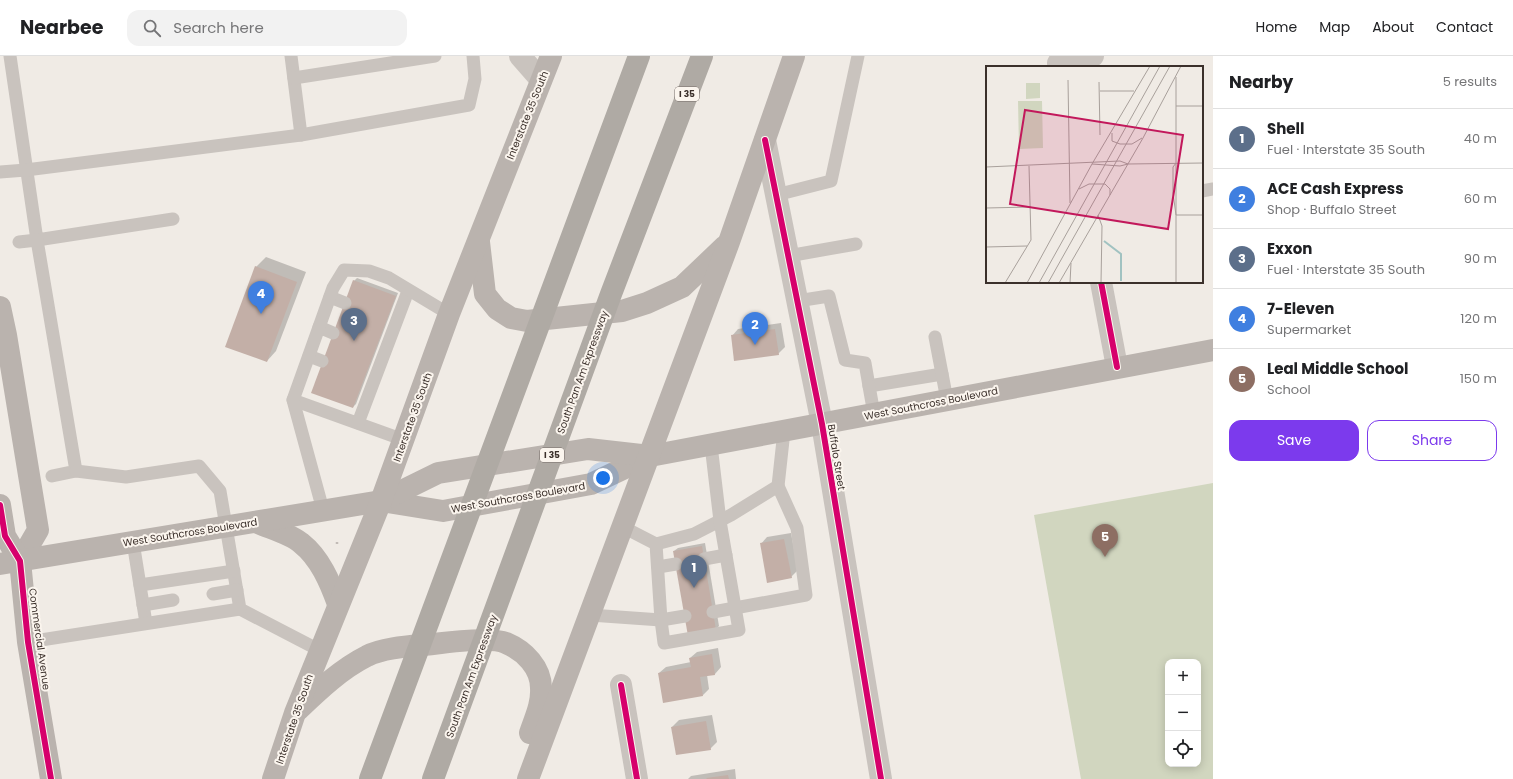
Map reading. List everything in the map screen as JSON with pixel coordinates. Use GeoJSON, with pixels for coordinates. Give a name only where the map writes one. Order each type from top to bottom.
{"type":"FeatureCollection","features":[{"type":"Feature","properties":{"kind":"highway"},"geometry":{"type":"LineString","coordinates":[[370,779],[639,56]]}},
{"type":"Feature","properties":{"kind":"highway","name":"South Pan Am Expressway"},"geometry":{"type":"LineString","coordinates":[[433,779],[702,56]]}},
{"type":"Feature","properties":{"kind":"main road","name":"Interstate 35 South"},"geometry":{"type":"LineString","coordinates":[[273,779],[295,713],[319,650],[381,501],[449,314],[551,56]]}},
{"type":"Feature","properties":{"kind":"main road"},"geometry":{"type":"LineString","coordinates":[[528,779],[729,242],[794,56]]}},
{"type":"Feature","properties":{"kind":"main road"},"geometry":{"type":"LineString","coordinates":[[478,239],[485,294],[497,309],[511,318],[527,321],[622,311],[647,303],[682,287],[729,242]]}},
{"type":"Feature","properties":{"kind":"main road"},"geometry":{"type":"LineString","coordinates":[[0,307],[6,335],[38,530],[10,562]]}},
{"type":"Feature","properties":{"kind":"main road","name":"West Southcross Boulevard"},"geometry":{"type":"LineString","coordinates":[[381,501],[443,511],[591,484],[650,456],[1213,350]]}},
{"type":"Feature","properties":{"kind":"main road","name":"West Southcross Boulevard"},"geometry":{"type":"LineString","coordinates":[[10,562],[381,501],[438,473],[588,449],[650,456]]}},
{"type":"Feature","properties":{"kind":"main road","name":"Commercial Avenue"},"geometry":{"type":"LineString","coordinates":[[0,505],[10,562],[28,642],[51,779]]}},
{"type":"Feature","properties":{"kind":"main road"},"geometry":{"type":"LineString","coordinates":[[256,522],[301,542],[315,557],[330,582],[338,604]]}},
{"type":"Feature","properties":{"kind":"main road"},"geometry":{"type":"LineString","coordinates":[[295,713],[329,682],[368,655],[392,649],[462,641],[505,642],[526,655],[537,670],[541,688],[539,707],[514,779]]}},
{"type":"Feature","properties":{"kind":"street"},"geometry":{"type":"LineString","coordinates":[[520,56],[541,80]]}},
{"type":"Feature","properties":{"kind":"street"},"geometry":{"type":"LineString","coordinates":[[1058,62],[1093,56]]}},
{"type":"Feature","properties":{"kind":"street","name":"Buffalo Street"},"geometry":{"type":"LineString","coordinates":[[765,140],[822,424],[881,779]]}},
{"type":"Feature","properties":{"kind":"street"},"geometry":{"type":"LineString","coordinates":[[1101,283],[1117,367]]}},
{"type":"Feature","properties":{"kind":"street"},"geometry":{"type":"LineString","coordinates":[[621,685],[637,779]]}},
{"type":"Feature","properties":{"kind":"lane"},"geometry":{"type":"LineString","coordinates":[[10,56],[37,240],[76,471]]}},
{"type":"Feature","properties":{"kind":"lane"},"geometry":{"type":"LineString","coordinates":[[291,56],[301,135]]}},
{"type":"Feature","properties":{"kind":"lane"},"geometry":{"type":"LineString","coordinates":[[294,78],[435,56]]}},
{"type":"Feature","properties":{"kind":"lane"},"geometry":{"type":"LineString","coordinates":[[0,172],[301,135],[469,105],[475,79],[473,56]]}},
{"type":"Feature","properties":{"kind":"lane"},"geometry":{"type":"LineString","coordinates":[[776,195],[831,181],[858,56]]}},
{"type":"Feature","properties":{"kind":"lane"},"geometry":{"type":"LineString","coordinates":[[1203,191],[1213,189]]}},
{"type":"Feature","properties":{"kind":"lane"},"geometry":{"type":"LineString","coordinates":[[19,242],[173,219]]}},
{"type":"Feature","properties":{"kind":"lane"},"geometry":{"type":"LineString","coordinates":[[788,256],[856,244]]}},
{"type":"Feature","properties":{"kind":"lane"},"geometry":{"type":"LineString","coordinates":[[323,510],[293,400],[330,297],[344,270],[369,271],[389,278],[449,314]]}},
{"type":"Feature","properties":{"kind":"lane"},"geometry":{"type":"LineString","coordinates":[[358,423],[369,380],[391,322],[408,290]]}},
{"type":"Feature","properties":{"kind":"lane"},"geometry":{"type":"LineString","coordinates":[[797,302],[829,296],[845,360],[865,363],[874,414]]}},
{"type":"Feature","properties":{"kind":"lane"},"geometry":{"type":"LineString","coordinates":[[330,297],[345,302]]}},
{"type":"Feature","properties":{"kind":"lane"},"geometry":{"type":"LineString","coordinates":[[319,327],[333,333]]}},
{"type":"Feature","properties":{"kind":"lane"},"geometry":{"type":"LineString","coordinates":[[935,337],[947,400]]}},
{"type":"Feature","properties":{"kind":"lane"},"geometry":{"type":"LineString","coordinates":[[309,356],[322,361]]}},
{"type":"Feature","properties":{"kind":"lane"},"geometry":{"type":"LineString","coordinates":[[869,386],[942,374]]}},
{"type":"Feature","properties":{"kind":"lane"},"geometry":{"type":"LineString","coordinates":[[293,400],[404,440]]}},
{"type":"Feature","properties":{"kind":"lane"},"geometry":{"type":"LineString","coordinates":[[713,612],[806,595],[796,528],[778,486],[784,431]]}},
{"type":"Feature","properties":{"kind":"lane"},"geometry":{"type":"LineString","coordinates":[[656,544],[664,643],[739,630],[720,521],[711,445]]}},
{"type":"Feature","properties":{"kind":"lane"},"geometry":{"type":"LineString","coordinates":[[52,476],[76,471],[126,477],[199,466],[220,491],[240,609]]}},
{"type":"Feature","properties":{"kind":"lane"},"geometry":{"type":"LineString","coordinates":[[623,527],[656,544],[694,534],[720,521],[778,486]]}},
{"type":"Feature","properties":{"kind":"lane"},"geometry":{"type":"LineString","coordinates":[[133,542],[146,623]]}},
{"type":"Feature","properties":{"kind":"lane"},"geometry":{"type":"LineString","coordinates":[[704,559],[726,555]]}},
{"type":"Feature","properties":{"kind":"lane"},"geometry":{"type":"LineString","coordinates":[[658,567],[676,564]]}},
{"type":"Feature","properties":{"kind":"lane"},"geometry":{"type":"LineString","coordinates":[[140,585],[234,571]]}},
{"type":"Feature","properties":{"kind":"lane"},"geometry":{"type":"LineString","coordinates":[[213,594],[237,590]]}},
{"type":"Feature","properties":{"kind":"lane"},"geometry":{"type":"LineString","coordinates":[[143,605],[173,600]]}},
{"type":"Feature","properties":{"kind":"lane"},"geometry":{"type":"LineString","coordinates":[[28,642],[240,609],[319,650]]}},
{"type":"Feature","properties":{"kind":"lane"},"geometry":{"type":"LineString","coordinates":[[590,615],[661,620],[685,616]]}},
{"type":"Feature","properties":{"kind":"green space"},"geometry":{"type":"Polygon","coordinates":[[[1213,483],[1213,779],[1081,779],[1034,515],[1213,483]]]}},
{"type":"Feature","properties":{"kind":"building"},"geometry":{"type":"Polygon","coordinates":[[[255,266],[297,282],[267,362],[225,347],[255,266]]]}},
{"type":"Feature","properties":{"kind":"building"},"geometry":{"type":"Polygon","coordinates":[[[353,280],[396,296],[353,408],[311,393],[353,280]]]}},
{"type":"Feature","properties":{"kind":"building"},"geometry":{"type":"Polygon","coordinates":[[[775,329],[779,355],[734,361],[731,335],[775,329]]]}},
{"type":"Feature","properties":{"kind":"building"},"geometry":{"type":"Polygon","coordinates":[[[784,539],[792,578],[767,583],[760,543],[784,539]]]}},
{"type":"Feature","properties":{"kind":"building"},"geometry":{"type":"Polygon","coordinates":[[[702,546],[716,630],[688,636],[673,551],[702,546]]]}},
{"type":"Feature","properties":{"kind":"building"},"geometry":{"type":"Polygon","coordinates":[[[712,654],[715,675],[700,677],[703,696],[663,703],[658,673],[691,667],[689,658],[712,654]]]}},
{"type":"Feature","properties":{"kind":"building"},"geometry":{"type":"Polygon","coordinates":[[[706,721],[711,750],[676,755],[671,727],[706,721]]]}},
{"type":"Feature","properties":{"kind":"building"},"geometry":{"type":"Polygon","coordinates":[[[728,775],[729,779],[706,778],[728,775]]]}},
{"type":"Feature","properties":{"kind":"cycle path"},"geometry":{"type":"LineString","coordinates":[[765,140],[822,424],[881,779]]}},
{"type":"Feature","properties":{"kind":"cycle path"},"geometry":{"type":"LineString","coordinates":[[1101,283],[1117,367]]}},
{"type":"Feature","properties":{"kind":"cycle path"},"geometry":{"type":"LineString","coordinates":[[0,505],[5,536],[20,561],[28,642],[51,779]]}},
{"type":"Feature","properties":{"kind":"cycle path"},"geometry":{"type":"LineString","coordinates":[[621,685],[637,779]]}},
{"type":"Feature","properties":{"kind":"place","name":"7-Eleven"},"geometry":{"type":"Point","coordinates":[261,314]}},
{"type":"Feature","properties":{"kind":"place","name":"Exxon"},"geometry":{"type":"Point","coordinates":[354,341]}},
{"type":"Feature","properties":{"kind":"place","name":"ACE Cash Express"},"geometry":{"type":"Point","coordinates":[755,345]}},
{"type":"Feature","properties":{"kind":"place","name":"Leal Middle School"},"geometry":{"type":"Point","coordinates":[1105,557]}},
{"type":"Feature","properties":{"kind":"place","name":"Shell"},"geometry":{"type":"Point","coordinates":[694,588]}}]}
